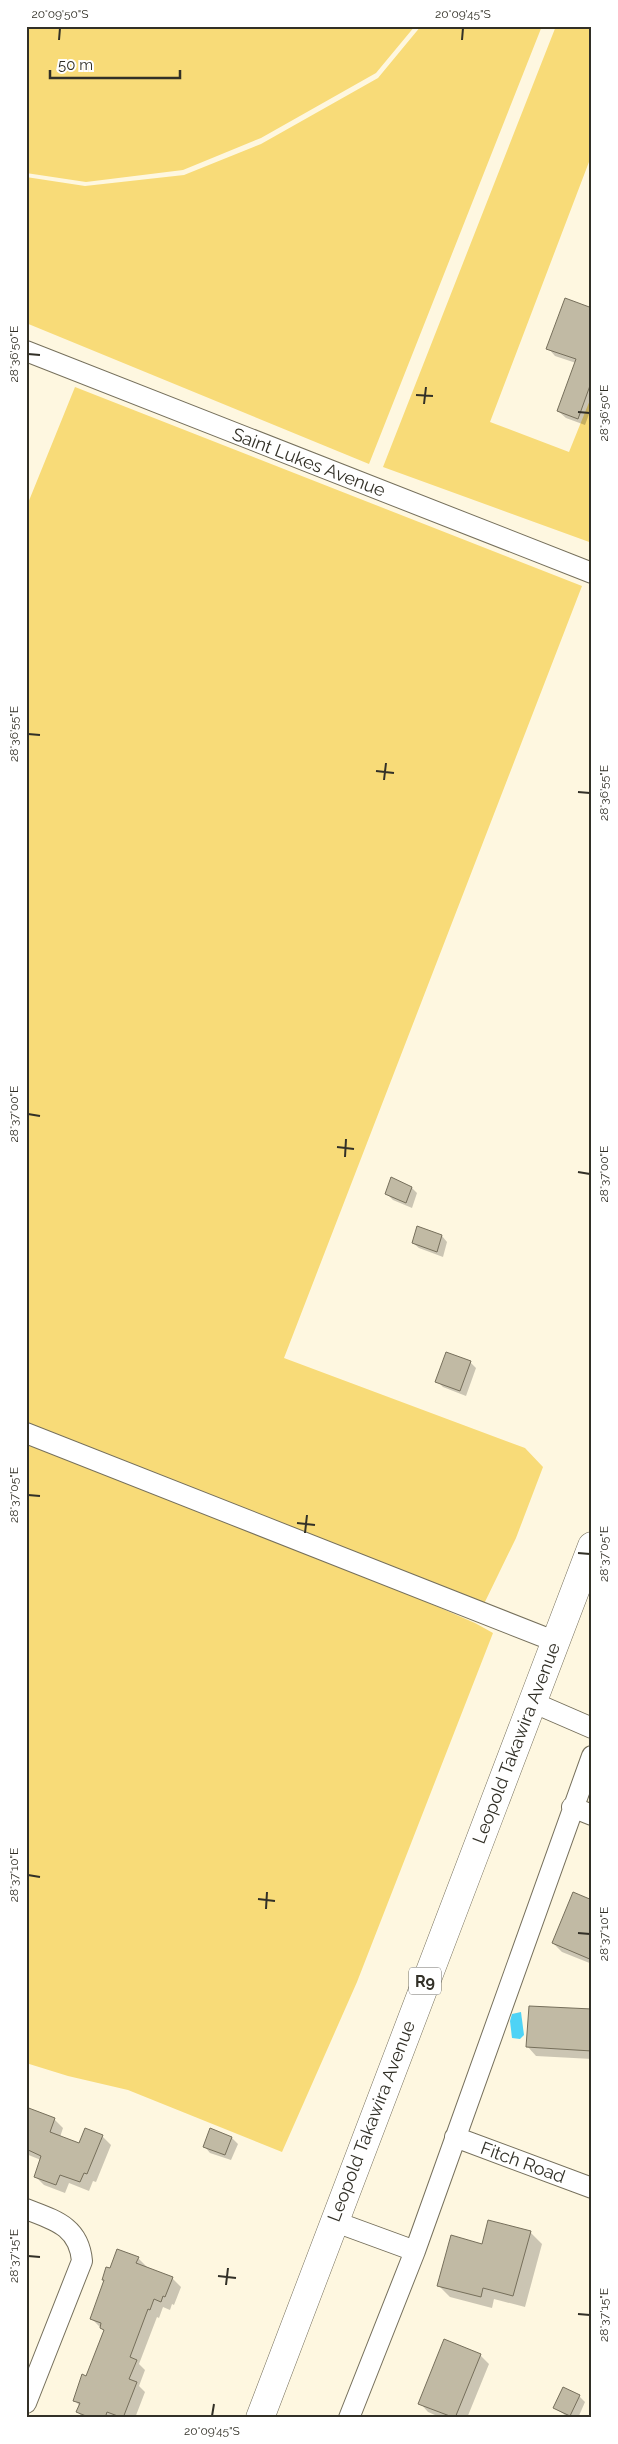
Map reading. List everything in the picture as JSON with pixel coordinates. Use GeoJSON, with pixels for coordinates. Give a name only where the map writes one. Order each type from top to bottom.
{"type":"FeatureCollection","features":[{"type":"Feature","properties":{"kind":"highway","name":"Leopold Takawira Avenue"},"geometry":{"type":"LineString","coordinates":[[260,2418],[333,2221],[592,1546]]}},
{"type":"Feature","properties":{"kind":"street","name":"Saint Lukes Avenue"},"geometry":{"type":"LineString","coordinates":[[26,351],[592,574]]}},
{"type":"Feature","properties":{"kind":"street"},"geometry":{"type":"LineString","coordinates":[[26,1433],[554,1641]]}},
{"type":"Feature","properties":{"kind":"street"},"geometry":{"type":"LineString","coordinates":[[532,1702],[592,1728]]}},
{"type":"Feature","properties":{"kind":"street"},"geometry":{"type":"LineString","coordinates":[[349,2418],[415,2251],[572,1807],[592,1756]]}},
{"type":"Feature","properties":{"kind":"street"},"geometry":{"type":"LineString","coordinates":[[572,1807],[592,1815]]}},
{"type":"Feature","properties":{"kind":"street","name":"Fitch Road"},"geometry":{"type":"LineString","coordinates":[[455,2137],[592,2188]]}},
{"type":"Feature","properties":{"kind":"street"},"geometry":{"type":"LineString","coordinates":[[26,2209],[66,2226],[80,2244],[82,2261],[79,2273],[26,2403]]}},
{"type":"Feature","properties":{"kind":"street"},"geometry":{"type":"LineString","coordinates":[[333,2221],[415,2251]]}},
{"type":"Feature","properties":{"kind":"shaded area"},"geometry":{"type":"Polygon","coordinates":[[[26,26],[415,26],[376,73],[261,138],[183,170],[86,182],[26,173],[26,26]]]}},
{"type":"Feature","properties":{"kind":"shaded area"},"geometry":{"type":"Polygon","coordinates":[[[421,26],[542,26],[369,464],[26,323],[26,177],[85,186],[184,175],[261,144],[378,78],[421,26]]]}},
{"type":"Feature","properties":{"kind":"shaded area"},"geometry":{"type":"Polygon","coordinates":[[[556,26],[592,26],[592,154],[490,422],[569,452],[592,395],[592,543],[383,467],[556,26]]]}},
{"type":"Feature","properties":{"kind":"shaded area"},"geometry":{"type":"Polygon","coordinates":[[[75,387],[582,586],[284,1358],[525,1448],[543,1467],[516,1538],[482,1608],[26,1424],[26,508],[75,387]]]}},
{"type":"Feature","properties":{"kind":"shaded area"},"geometry":{"type":"Polygon","coordinates":[[[26,1445],[90,1464],[367,1576],[475,1623],[493,1633],[357,1982],[282,2152],[128,2090],[68,2076],[26,2063],[26,1445]]]}},
{"type":"Feature","properties":{"kind":"water"},"geometry":{"type":"Polygon","coordinates":[[[521,2012],[524,2035],[520,2039],[512,2038],[510,2021],[512,2014],[521,2012]]]}},
{"type":"Feature","properties":{"kind":"building"},"geometry":{"type":"Polygon","coordinates":[[[565,298],[592,308],[592,380],[578,419],[557,411],[576,359],[546,349],[565,298]]]}},
{"type":"Feature","properties":{"kind":"building"},"geometry":{"type":"Polygon","coordinates":[[[391,1177],[412,1187],[406,1203],[385,1194],[391,1177]]]}},
{"type":"Feature","properties":{"kind":"building"},"geometry":{"type":"Polygon","coordinates":[[[417,1226],[442,1235],[437,1252],[412,1243],[417,1226]]]}},
{"type":"Feature","properties":{"kind":"building"},"geometry":{"type":"Polygon","coordinates":[[[446,1352],[471,1361],[460,1391],[435,1382],[446,1352]]]}},
{"type":"Feature","properties":{"kind":"building"},"geometry":{"type":"Polygon","coordinates":[[[573,1892],[592,1900],[592,1960],[552,1943],[573,1892]]]}},
{"type":"Feature","properties":{"kind":"building"},"geometry":{"type":"Polygon","coordinates":[[[529,2006],[592,2009],[592,2051],[526,2047],[529,2006]]]}},
{"type":"Feature","properties":{"kind":"building"},"geometry":{"type":"Polygon","coordinates":[[[26,2107],[55,2118],[50,2132],[79,2143],[85,2128],[103,2135],[87,2174],[84,2173],[80,2182],[60,2175],[56,2185],[34,2177],[41,2156],[26,2149],[26,2107]]]}},
{"type":"Feature","properties":{"kind":"building"},"geometry":{"type":"Polygon","coordinates":[[[210,2128],[232,2137],[225,2155],[203,2147],[210,2128]]]}},
{"type":"Feature","properties":{"kind":"building"},"geometry":{"type":"Polygon","coordinates":[[[488,2220],[531,2231],[513,2296],[483,2288],[481,2297],[437,2286],[451,2235],[482,2244],[488,2220]]]}},
{"type":"Feature","properties":{"kind":"building"},"geometry":{"type":"Polygon","coordinates":[[[117,2249],[139,2257],[136,2263],[173,2277],[165,2297],[163,2296],[161,2302],[154,2299],[150,2310],[148,2309],[130,2357],[137,2360],[129,2379],[137,2382],[123,2418],[107,2412],[105,2418],[91,2418],[76,2412],[80,2403],[73,2401],[82,2374],[86,2376],[104,2330],[100,2328],[101,2323],[90,2319],[104,2280],[102,2280],[106,2267],[110,2268],[117,2249]]]}},
{"type":"Feature","properties":{"kind":"building"},"geometry":{"type":"Polygon","coordinates":[[[444,2339],[481,2354],[455,2418],[418,2404],[444,2339]]]}},
{"type":"Feature","properties":{"kind":"building"},"geometry":{"type":"Polygon","coordinates":[[[563,2387],[580,2395],[570,2416],[553,2408],[563,2387]]]}}]}
